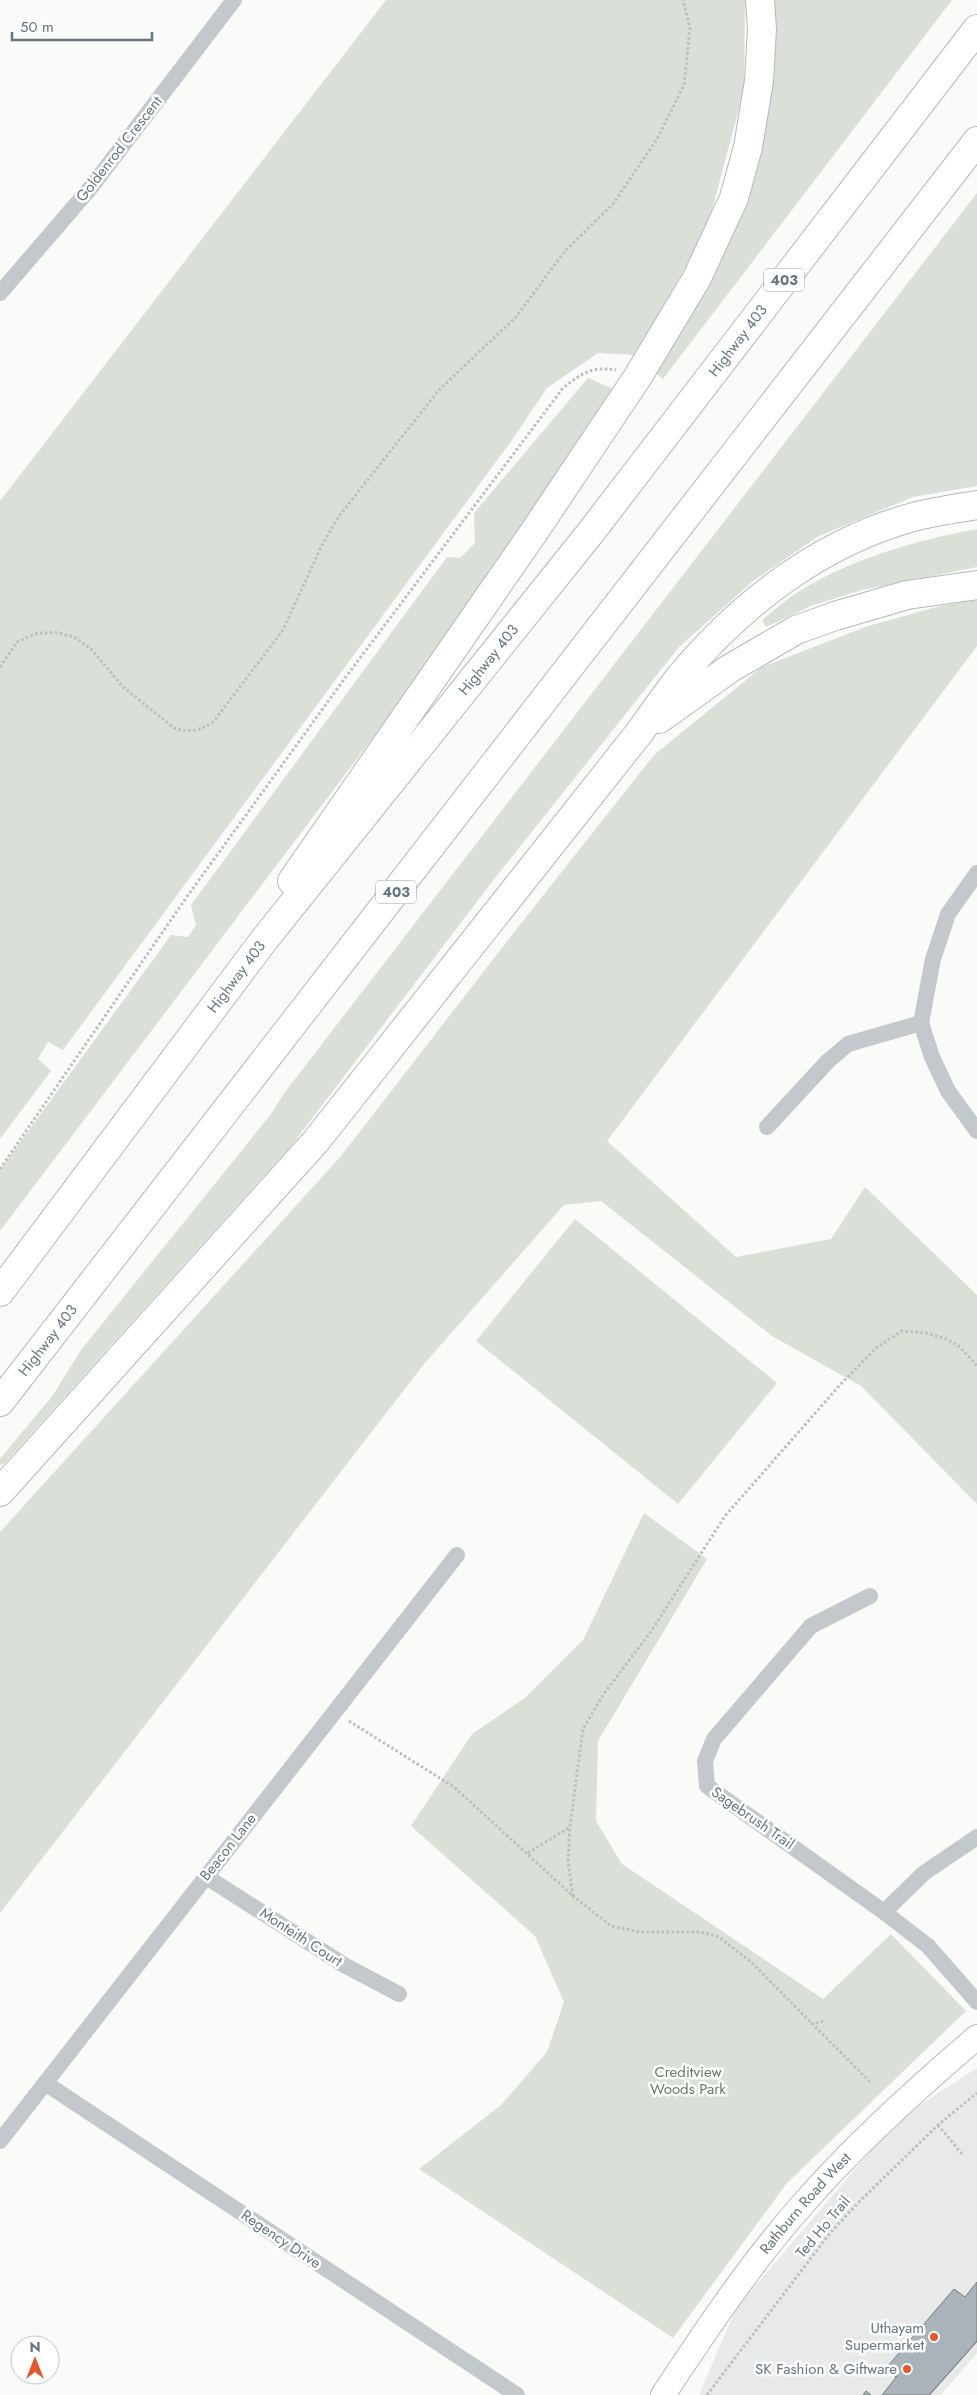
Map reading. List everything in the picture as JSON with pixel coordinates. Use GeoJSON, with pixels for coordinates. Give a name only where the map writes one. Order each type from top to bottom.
{"type":"FeatureCollection","features":[{"type":"Feature","properties":{"kind":"highway"},"geometry":{"type":"LineString","coordinates":[[264,940],[295,873],[534,532],[637,378],[697,278],[734,198],[748,147],[759,80],[762,29],[760,0]]}},
{"type":"Feature","properties":{"kind":"highway","name":"Highway 403"},"geometry":{"type":"LineString","coordinates":[[0,1292],[264,940],[591,532],[977,29]]}},
{"type":"Feature","properties":{"kind":"highway","name":"Highway 403"},"geometry":{"type":"LineString","coordinates":[[0,1402],[977,141]]}},
{"type":"Feature","properties":{"kind":"highway"},"geometry":{"type":"LineString","coordinates":[[0,1492],[316,1140],[639,733],[680,678],[717,638],[753,604],[789,576],[841,544],[876,529],[918,516],[977,505]]}},
{"type":"Feature","properties":{"kind":"highway"},"geometry":{"type":"LineString","coordinates":[[639,733],[729,669],[796,630],[835,616],[907,595],[977,585]]}},
{"type":"Feature","properties":{"kind":"street","name":"Goldenrod Crescent"},"geometry":{"type":"LineString","coordinates":[[0,293],[92,186],[234,0]]}},
{"type":"Feature","properties":{"kind":"street"},"geometry":{"type":"LineString","coordinates":[[977,873],[948,914],[933,959],[921,1023],[932,1057],[948,1090],[977,1131]]}},
{"type":"Feature","properties":{"kind":"street"},"geometry":{"type":"LineString","coordinates":[[767,1127],[828,1061],[848,1044],[921,1023]]}},
{"type":"Feature","properties":{"kind":"street","name":"Beacon Lane"},"geometry":{"type":"LineString","coordinates":[[0,2140],[457,1555]]}},
{"type":"Feature","properties":{"kind":"street","name":"Sagebrush Trail"},"geometry":{"type":"LineString","coordinates":[[870,1596],[811,1626],[714,1739],[705,1761],[707,1786],[884,1912],[928,1946],[977,2002]]}},
{"type":"Feature","properties":{"kind":"street"},"geometry":{"type":"LineString","coordinates":[[884,1912],[924,1874],[977,1837]]}},
{"type":"Feature","properties":{"kind":"street","name":"Monteith Court"},"geometry":{"type":"LineString","coordinates":[[205,1876],[344,1965],[399,1994]]}},
{"type":"Feature","properties":{"kind":"street","name":"Rathburn Road West"},"geometry":{"type":"LineString","coordinates":[[663,2395],[748,2273],[802,2205],[897,2107],[977,2037]]}},
{"type":"Feature","properties":{"kind":"street","name":"Regency Drive"},"geometry":{"type":"LineString","coordinates":[[45,2083],[517,2395]]}},
{"type":"Feature","properties":{"kind":"path"},"geometry":{"type":"LineString","coordinates":[[0,667],[17,642],[35,634],[54,632],[74,637],[92,650],[123,687],[174,728],[184,731],[195,731],[205,727],[214,720],[283,630],[322,545],[339,516],[439,390],[516,317],[565,251],[613,204],[657,139],[684,85],[690,28],[683,0]]}},
{"type":"Feature","properties":{"kind":"path"},"geometry":{"type":"LineString","coordinates":[[0,1169],[186,898],[345,678],[563,388],[578,376],[600,367],[621,371],[637,378]]}},
{"type":"Feature","properties":{"kind":"path"},"geometry":{"type":"LineString","coordinates":[[573,1896],[568,1861],[570,1826],[583,1729],[603,1695],[652,1630],[725,1516],[839,1386],[876,1348],[902,1331],[926,1332],[947,1339],[960,1346],[977,1366]]}},
{"type":"Feature","properties":{"kind":"path"},"geometry":{"type":"LineString","coordinates":[[333,1714],[359,1726],[454,1787],[573,1896],[611,1926],[640,1932],[701,1932],[719,1938],[750,1961],[810,2024],[872,2084]]}},
{"type":"Feature","properties":{"kind":"path"},"geometry":{"type":"LineString","coordinates":[[528,1853],[570,1826]]}},
{"type":"Feature","properties":{"kind":"path"},"geometry":{"type":"LineString","coordinates":[[810,2024],[825,2021]]}},
{"type":"Feature","properties":{"kind":"path","name":"Ted Ho Trail"},"geometry":{"type":"LineString","coordinates":[[707,2395],[830,2233],[938,2125],[977,2093]]}},
{"type":"Feature","properties":{"kind":"path"},"geometry":{"type":"LineString","coordinates":[[938,2125],[962,2154]]}},
{"type":"Feature","properties":{"kind":"shaded area"},"geometry":{"type":"Polygon","coordinates":[[[977,2068],[977,2353],[941,2395],[699,2395],[736,2308],[897,2120],[977,2068]]]}},
{"type":"Feature","properties":{"kind":"green space"},"geometry":{"type":"Polygon","coordinates":[[[386,0],[745,0],[744,90],[707,229],[635,355],[598,353],[547,388],[512,440],[63,1050],[48,1042],[38,1059],[51,1071],[0,1139],[0,501],[386,0]]]}},
{"type":"Feature","properties":{"kind":"green space"},"geometry":{"type":"Polygon","coordinates":[[[767,0],[952,0],[663,379],[652,370],[704,287],[767,0]]]}},
{"type":"Feature","properties":{"kind":"green space"},"geometry":{"type":"Polygon","coordinates":[[[977,193],[977,486],[913,497],[819,536],[753,581],[679,647],[495,878],[291,1146],[4,1464],[0,1465],[0,1459],[53,1395],[81,1350],[271,1114],[285,1092],[977,193]]]}},
{"type":"Feature","properties":{"kind":"green space"},"geometry":{"type":"Polygon","coordinates":[[[588,378],[613,389],[542,496],[397,706],[0,1231],[0,1170],[171,935],[188,937],[196,925],[191,905],[447,557],[460,558],[475,543],[474,513],[588,378]]]}},
{"type":"Feature","properties":{"kind":"green space"},"geometry":{"type":"Polygon","coordinates":[[[977,529],[977,567],[862,590],[811,606],[766,627],[762,620],[798,592],[862,560],[907,545],[977,529]]]}},
{"type":"Feature","properties":{"kind":"green space"},"geometry":{"type":"Polygon","coordinates":[[[977,600],[977,646],[607,1141],[736,1257],[831,1239],[865,1187],[977,1295],[977,1504],[861,1386],[772,1336],[601,1201],[564,1205],[424,1364],[0,1913],[0,1532],[341,1156],[654,755],[762,667],[868,626],[944,605],[977,600]]]}},
{"type":"Feature","properties":{"kind":"green space"},"geometry":{"type":"Polygon","coordinates":[[[575,1219],[777,1383],[678,1504],[476,1341],[575,1219]]]}},
{"type":"Feature","properties":{"kind":"green space","name":"Creditview Woods Park"},"geometry":{"type":"Polygon","coordinates":[[[644,1513],[707,1559],[598,1741],[596,1821],[622,1864],[823,1999],[891,1934],[966,2011],[787,2183],[673,2338],[419,2169],[501,2105],[547,2052],[564,2002],[535,1936],[411,1826],[472,1734],[525,1698],[583,1640],[644,1513]]]}},
{"type":"Feature","properties":{"kind":"building"},"geometry":{"type":"Polygon","coordinates":[[[977,2282],[977,2341],[929,2395],[882,2395],[898,2375],[887,2367],[954,2289],[965,2297],[977,2282]]]}},
{"type":"Feature","properties":{"kind":"building"},"geometry":{"type":"Polygon","coordinates":[[[866,2391],[871,2395],[863,2395],[866,2391]]]}},
{"type":"Feature","properties":{"kind":"place","name":"Uthayam Supermarket"},"geometry":{"type":"Point","coordinates":[934,2337]}},
{"type":"Feature","properties":{"kind":"place","name":"SK Fashion & Giftware"},"geometry":{"type":"Point","coordinates":[907,2369]}}]}
